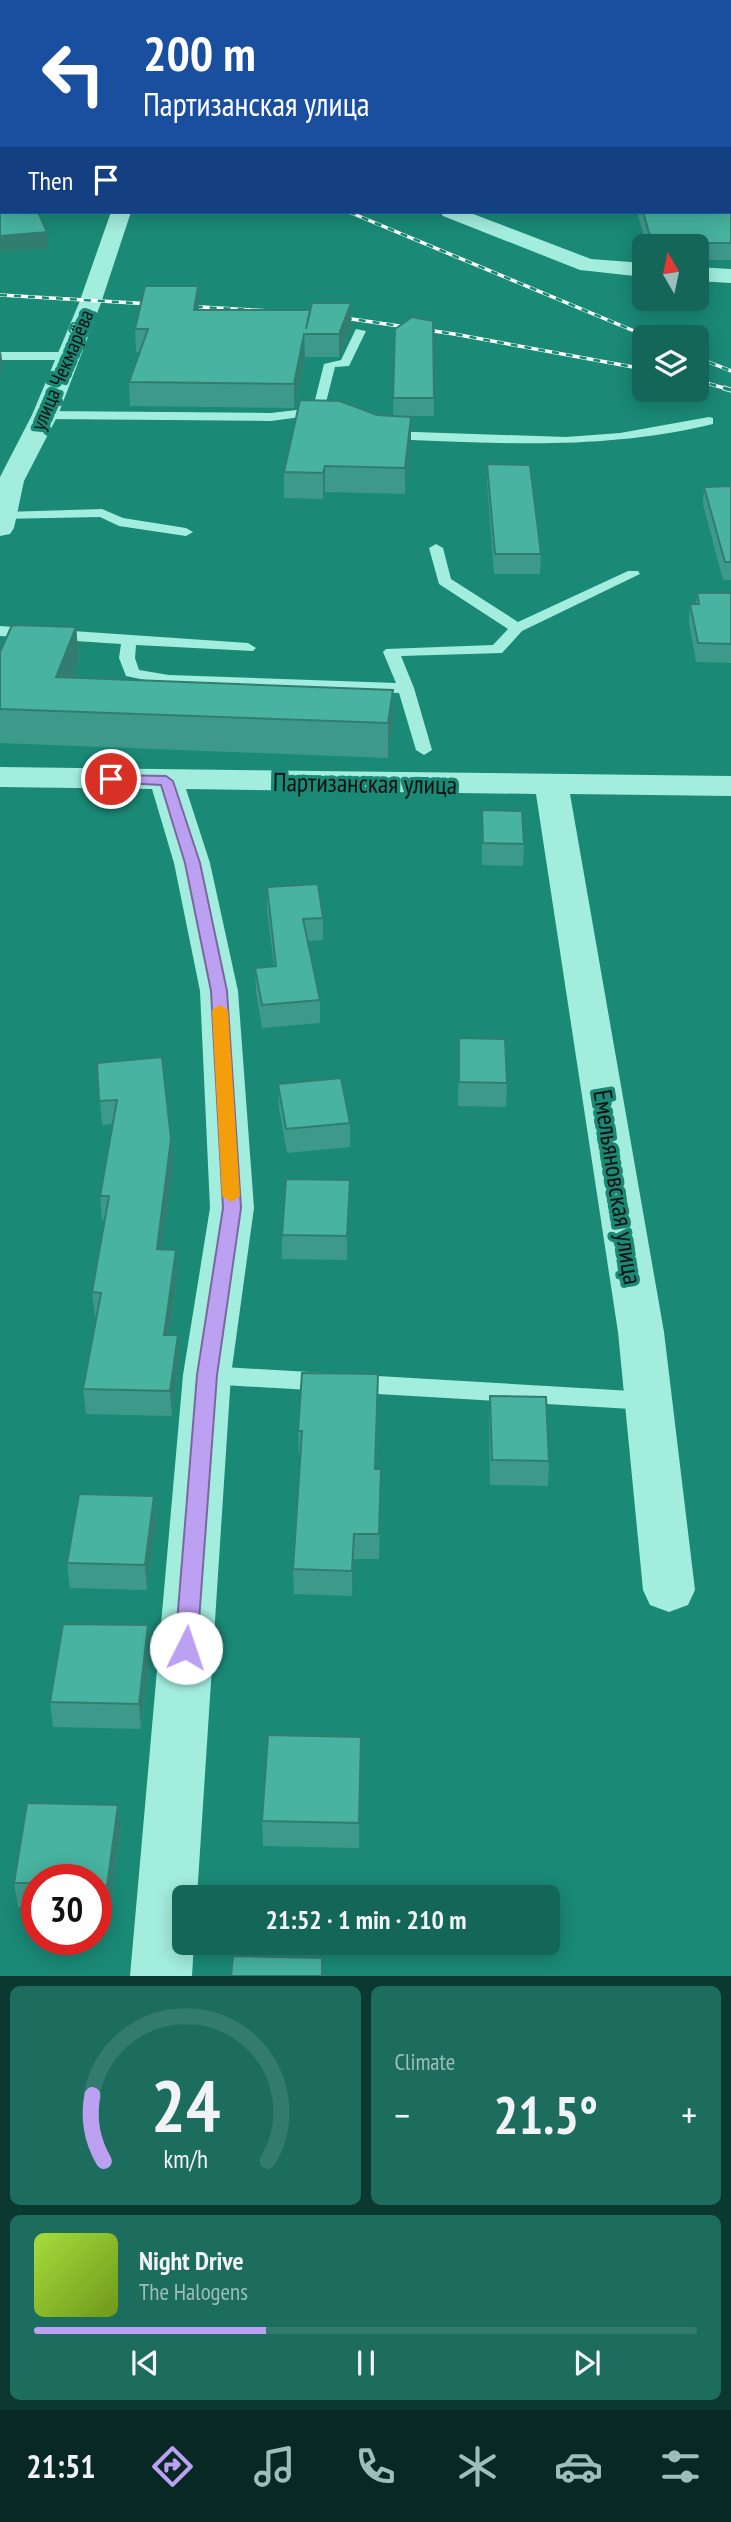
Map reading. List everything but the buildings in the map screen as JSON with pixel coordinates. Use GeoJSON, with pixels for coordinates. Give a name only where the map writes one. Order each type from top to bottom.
{"type":"FeatureCollection","features":[{"type":"Feature","properties":{"kind":"street","name":"улица Чекмарёва"},"geometry":{"type":"LineString","coordinates":[[2,522],[6,481],[45,415],[120,214]]}},
{"type":"Feature","properties":{"kind":"street"},"geometry":{"type":"LineString","coordinates":[[455,214],[588,265],[632,269]]}},
{"type":"Feature","properties":{"kind":"street"},"geometry":{"type":"LineString","coordinates":[[709,275],[731,276]]}},
{"type":"Feature","properties":{"kind":"street","name":"Партизанская улица"},"geometry":{"type":"LineString","coordinates":[[0,777],[731,786]]}},
{"type":"Feature","properties":{"kind":"street"},"geometry":{"type":"LineString","coordinates":[[161,1976],[207,1375],[232,1208],[219,991],[192,863],[166,781]]}},
{"type":"Feature","properties":{"kind":"street","name":"Емельяновская улица"},"geometry":{"type":"LineString","coordinates":[[552,785],[641,1332],[670,1590]]}},
{"type":"Feature","properties":{"kind":"lane"},"geometry":{"type":"LineString","coordinates":[[45,415],[271,417],[325,413],[330,364],[345,363],[360,331]]}},
{"type":"Feature","properties":{"kind":"lane"},"geometry":{"type":"LineString","coordinates":[[0,356],[69,356]]}},
{"type":"Feature","properties":{"kind":"lane"},"geometry":{"type":"LineString","coordinates":[[366,429],[378,434],[434,438],[566,441],[620,437],[709,421]]}},
{"type":"Feature","properties":{"kind":"lane"},"geometry":{"type":"LineString","coordinates":[[2,522],[102,513],[119,522],[186,533]]}},
{"type":"Feature","properties":{"kind":"lane"},"geometry":{"type":"LineString","coordinates":[[436,548],[444,581],[463,596],[517,628]]}},
{"type":"Feature","properties":{"kind":"lane"},"geometry":{"type":"LineString","coordinates":[[424,750],[406,688],[391,652],[497,650],[517,628],[633,575]]}},
{"type":"Feature","properties":{"kind":"lane"},"geometry":{"type":"LineString","coordinates":[[0,631],[248,648]]}},
{"type":"Feature","properties":{"kind":"lane"},"geometry":{"type":"LineString","coordinates":[[129,640],[127,658],[132,673],[169,680],[406,688]]}},
{"type":"Feature","properties":{"kind":"lane"},"geometry":{"type":"LineString","coordinates":[[207,1375],[649,1401]]}},
{"type":"Feature","properties":{"kind":"railway"},"geometry":{"type":"LineString","coordinates":[[354,214],[632,330]]}},
{"type":"Feature","properties":{"kind":"railway"},"geometry":{"type":"LineString","coordinates":[[0,295],[286,312]]}},
{"type":"Feature","properties":{"kind":"railway"},"geometry":{"type":"LineString","coordinates":[[331,316],[454,334],[632,367]]}},
{"type":"Feature","properties":{"kind":"railway"},"geometry":{"type":"LineString","coordinates":[[709,362],[731,371]]}},
{"type":"Feature","properties":{"kind":"railway"},"geometry":{"type":"LineString","coordinates":[[709,384],[731,390]]}},
{"type":"Feature","properties":{"kind":"slow traffic"},"geometry":{"type":"LineString","coordinates":[[220,1010],[231,1196]]}},
{"type":"Feature","properties":{"kind":"route"},"geometry":{"type":"LineString","coordinates":[[111,779],[166,781],[192,863],[219,991],[232,1208],[207,1375],[186,1648]]}}]}
